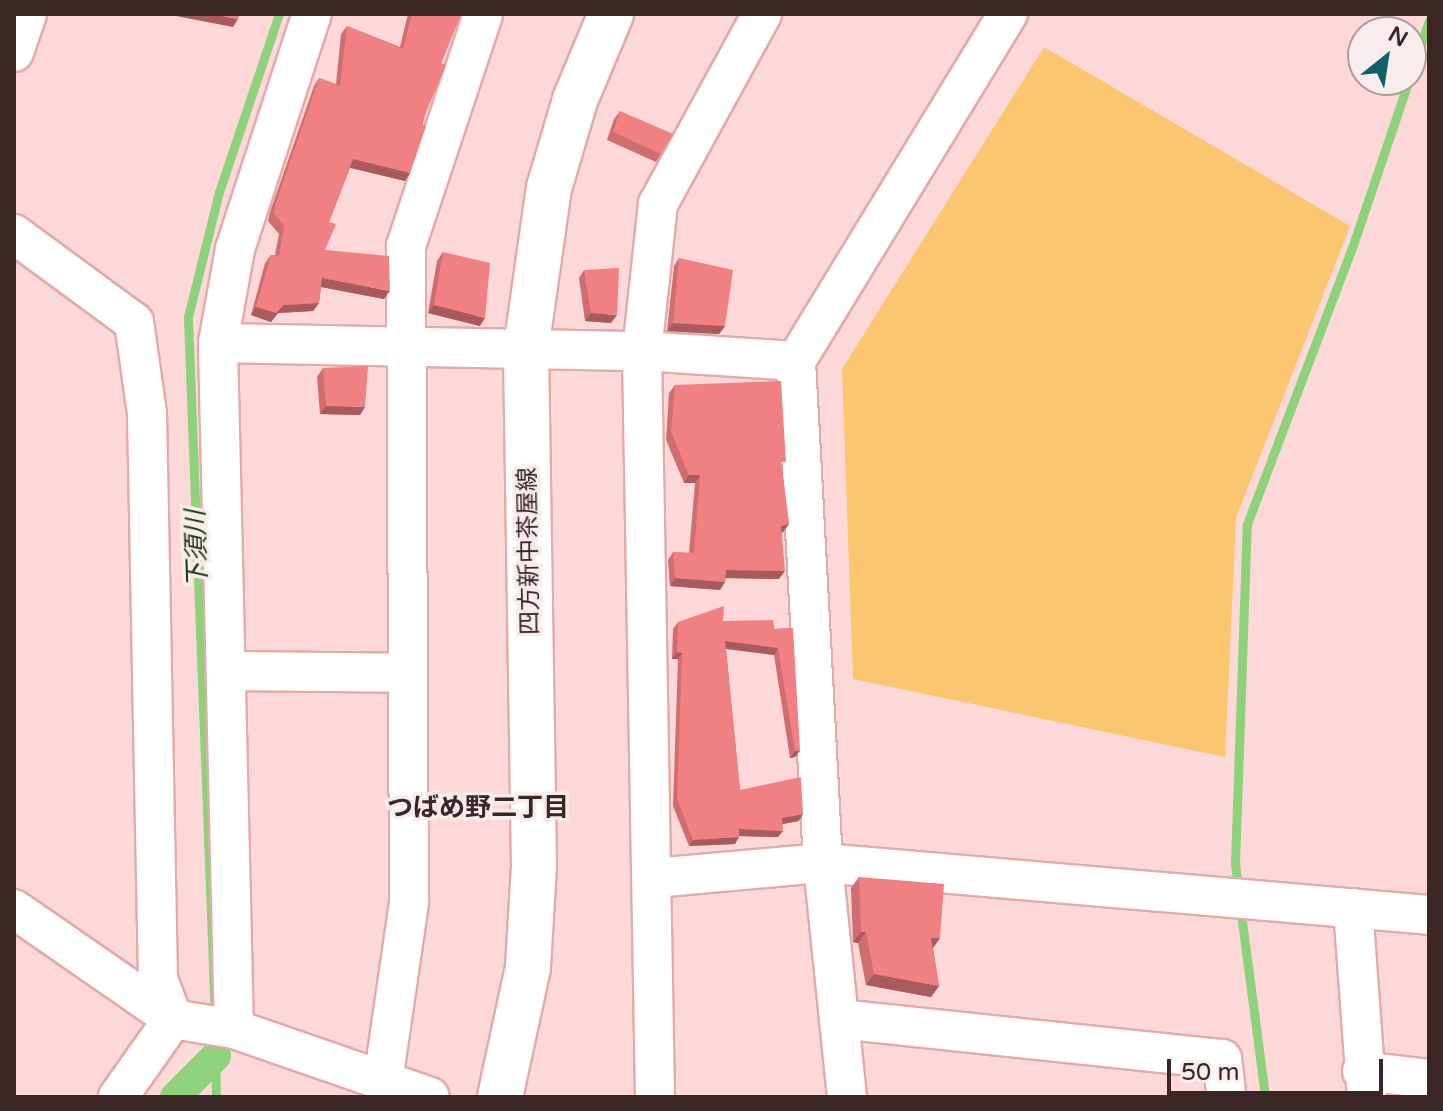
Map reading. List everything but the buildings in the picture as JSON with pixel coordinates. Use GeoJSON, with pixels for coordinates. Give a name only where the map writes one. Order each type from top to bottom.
{"type":"FeatureCollection","features":[{"type":"Feature","properties":{"kind":"main road","name":"四方新中茶屋線"},"geometry":{"type":"LineString","coordinates":[[500,1097],[528,967],[534,866],[526,349],[549,188],[575,100],[611,14]]}},
{"type":"Feature","properties":{"kind":"street"},"geometry":{"type":"LineString","coordinates":[[14,52],[27,14]]}},
{"type":"Feature","properties":{"kind":"street"},"geometry":{"type":"LineString","coordinates":[[234,1029],[218,343],[235,249],[312,14]]}},
{"type":"Feature","properties":{"kind":"street"},"geometry":{"type":"LineString","coordinates":[[383,1081],[409,902],[404,346],[406,246],[483,14]]}},
{"type":"Feature","properties":{"kind":"street"},"geometry":{"type":"LineString","coordinates":[[655,1097],[654,878],[642,351],[658,204],[762,14]]}},
{"type":"Feature","properties":{"kind":"street"},"geometry":{"type":"LineString","coordinates":[[847,1097],[823,863],[796,361],[1008,14]]}},
{"type":"Feature","properties":{"kind":"street"},"geometry":{"type":"LineString","coordinates":[[14,234],[134,322],[147,413],[158,979],[173,1019]]}},
{"type":"Feature","properties":{"kind":"street"},"geometry":{"type":"LineString","coordinates":[[218,343],[642,351],[796,361]]}},
{"type":"Feature","properties":{"kind":"street"},"geometry":{"type":"LineString","coordinates":[[226,671],[407,673]]}},
{"type":"Feature","properties":{"kind":"street"},"geometry":{"type":"LineString","coordinates":[[654,878],[823,863],[1429,915]]}},
{"type":"Feature","properties":{"kind":"street"},"geometry":{"type":"LineString","coordinates":[[1353,908],[1364,1084],[1429,1079]]}},
{"type":"Feature","properties":{"kind":"street"},"geometry":{"type":"LineString","coordinates":[[14,909],[173,1019],[234,1029],[430,1097]]}},
{"type":"Feature","properties":{"kind":"street"},"geometry":{"type":"LineString","coordinates":[[118,1097],[173,1019]]}},
{"type":"Feature","properties":{"kind":"street"},"geometry":{"type":"LineString","coordinates":[[839,1019],[1222,1059],[1227,1097]]}},
{"type":"Feature","properties":{"kind":"shaded area"},"geometry":{"type":"Polygon","coordinates":[[[1044,47],[1350,226],[1236,518],[1225,757],[853,679],[842,369],[1044,47]]]}},
{"type":"Feature","properties":{"kind":"waterway","name":"下須川"},"geometry":{"type":"LineString","coordinates":[[215,1018],[188,317],[219,192],[279,14]]}},
{"type":"Feature","properties":{"kind":"waterway"},"geometry":{"type":"LineString","coordinates":[[1238,891],[1235,863],[1247,524],[1353,245],[1429,20]]}},
{"type":"Feature","properties":{"kind":"waterway"},"geometry":{"type":"LineString","coordinates":[[1240,906],[1265,1097]]}},
{"type":"Feature","properties":{"kind":"waterway","name":"下須川"},"geometry":{"type":"LineString","coordinates":[[215,1036],[216,1097]]}},
{"type":"Feature","properties":{"kind":"waterway"},"geometry":{"type":"LineString","coordinates":[[175,1097],[216,1056]]}},
{"type":"Feature","properties":{"kind":"district","name":"つばめ野二丁目"},"geometry":{"type":"Point","coordinates":[478,808]}}]}
